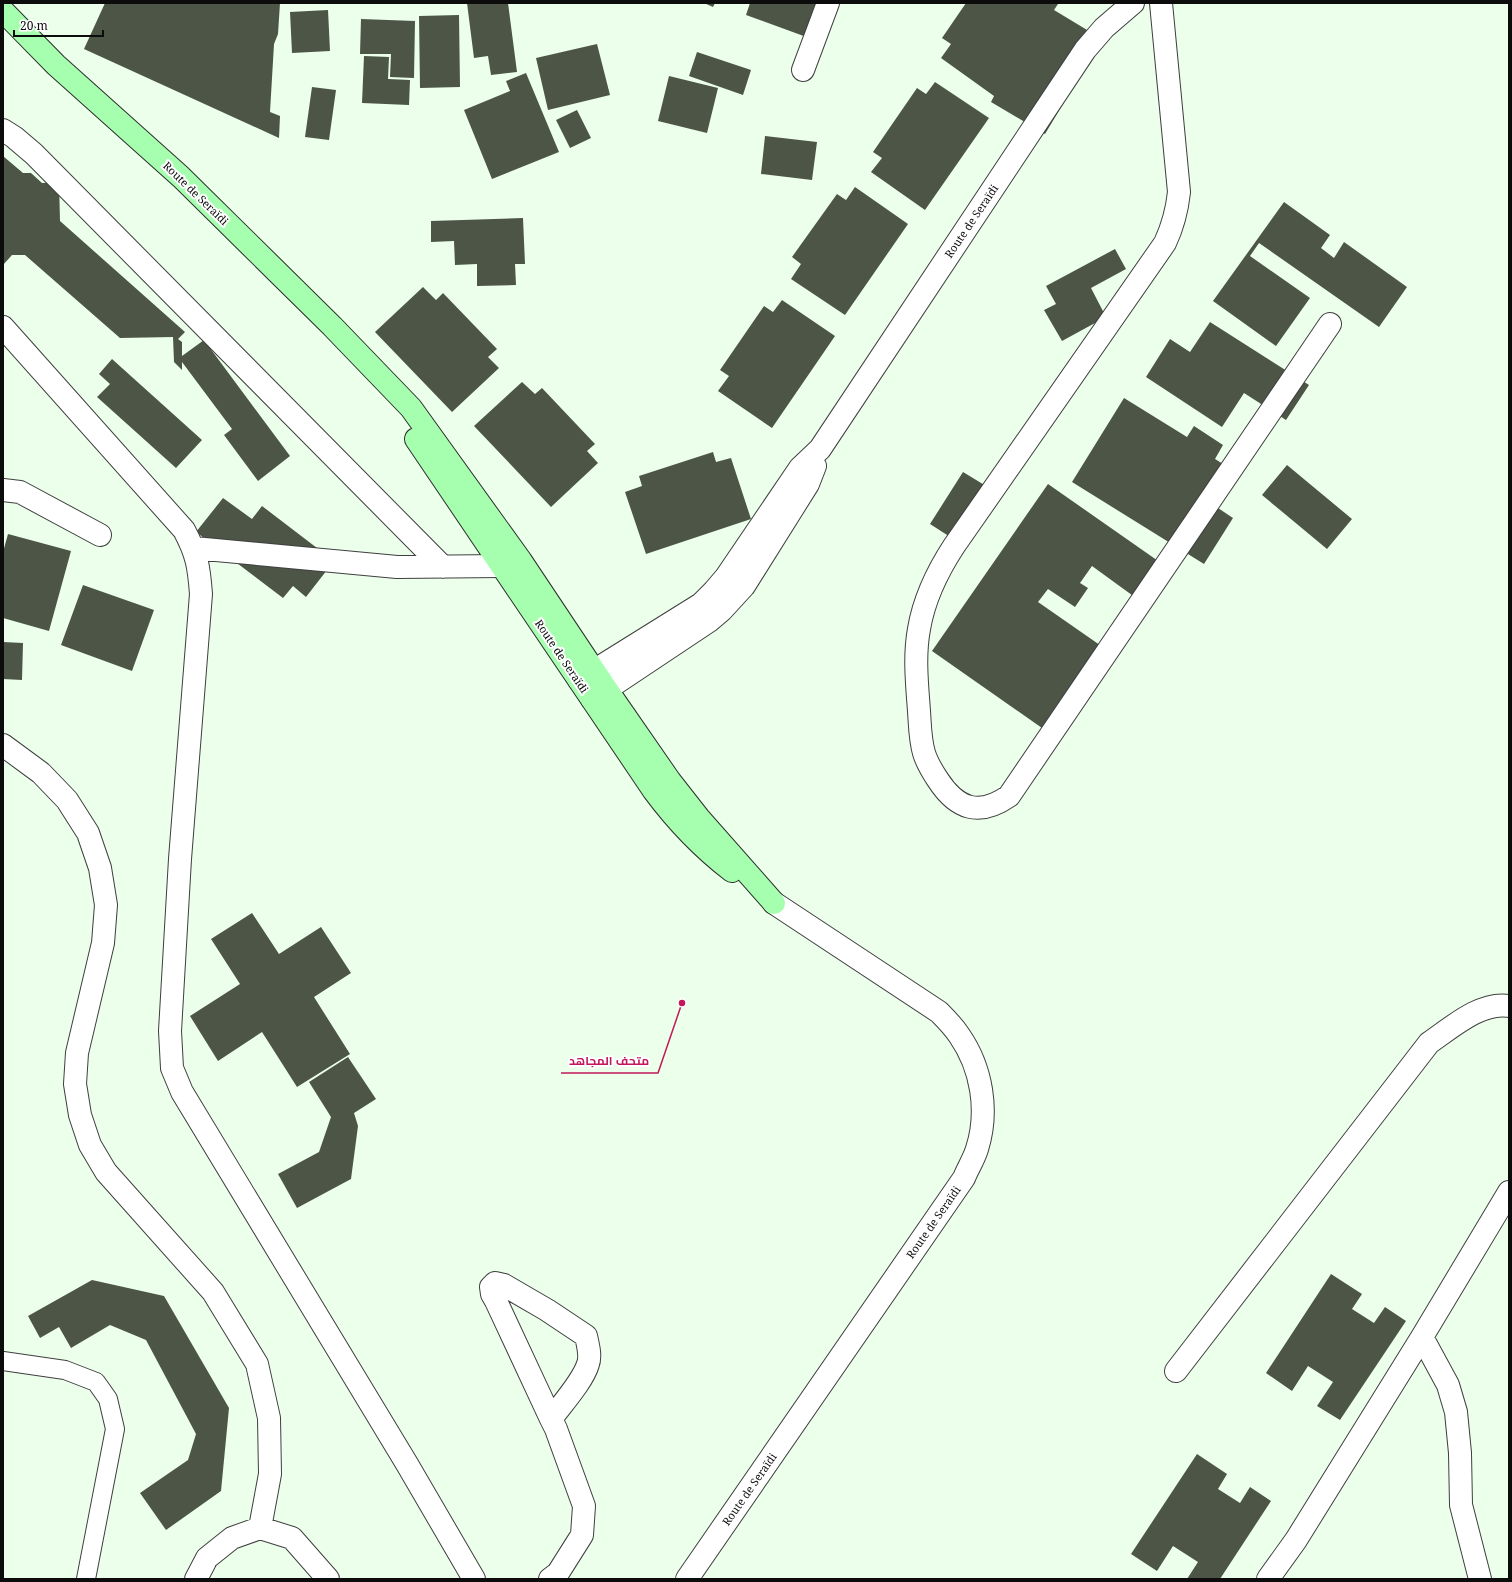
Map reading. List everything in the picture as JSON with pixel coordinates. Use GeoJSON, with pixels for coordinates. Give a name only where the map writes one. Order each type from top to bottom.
{"type":"FeatureCollection","features":[{"type":"Feature","properties":{"kind":"main road","name":"Route de Seraïdi"},"geometry":{"type":"LineString","coordinates":[[3,11],[56,65],[181,177],[327,320],[416,414],[521,560],[654,791],[682,827],[714,858],[774,903]]}},
{"type":"Feature","properties":{"kind":"main road","name":"Route de Seraïdi"},"geometry":{"type":"LineString","coordinates":[[385,380],[397,409],[404,421],[502,566],[587,676]]}},
{"type":"Feature","properties":{"kind":"street"},"geometry":{"type":"LineString","coordinates":[[803,70],[828,3]]}},
{"type":"Feature","properties":{"kind":"street","name":"Route de Seraïdi"},"geometry":{"type":"LineString","coordinates":[[820,449],[1085,50],[1104,28],[1133,3]]}},
{"type":"Feature","properties":{"kind":"street"},"geometry":{"type":"LineString","coordinates":[[1161,3],[1179,192],[1173,227],[1165,243],[946,559],[932,585],[924,606],[916,653],[921,738],[929,766],[947,794],[966,806],[977,808],[989,807],[999,803],[1009,796],[1330,324]]}},
{"type":"Feature","properties":{"kind":"street"},"geometry":{"type":"LineString","coordinates":[[3,130],[34,154],[443,567]]}},
{"type":"Feature","properties":{"kind":"street"},"geometry":{"type":"LineString","coordinates":[[3,327],[184,530],[194,548],[199,568],[201,594],[180,859],[170,1031],[172,1068],[182,1092],[407,1464],[474,1579]]}},
{"type":"Feature","properties":{"kind":"street"},"geometry":{"type":"LineString","coordinates":[[587,676],[701,604],[726,577],[800,468],[820,449]]}},
{"type":"Feature","properties":{"kind":"street"},"geometry":{"type":"LineString","coordinates":[[599,695],[708,621],[733,599],[744,586],[808,484],[820,449]]}},
{"type":"Feature","properties":{"kind":"street"},"geometry":{"type":"LineString","coordinates":[[3,490],[20,492],[100,535]]}},
{"type":"Feature","properties":{"kind":"street"},"geometry":{"type":"LineString","coordinates":[[194,548],[397,567],[502,566]]}},
{"type":"Feature","properties":{"kind":"street"},"geometry":{"type":"LineString","coordinates":[[3,745],[41,773],[67,800],[88,833],[100,868],[106,906],[103,943],[77,1053],[75,1084],[80,1115],[90,1145],[106,1172],[213,1292],[257,1364],[269,1418],[270,1474],[260,1528]]}},
{"type":"Feature","properties":{"kind":"street","name":"Route de Seraïdi"},"geometry":{"type":"LineString","coordinates":[[687,1579],[964,1178],[977,1150],[983,1120],[982,1090],[974,1061],[959,1034],[939,1012],[774,903]]}},
{"type":"Feature","properties":{"kind":"street"},"geometry":{"type":"LineString","coordinates":[[1176,1371],[1429,1043],[1482,1009],[1493,1006],[1509,1006]]}},
{"type":"Feature","properties":{"kind":"street"},"geometry":{"type":"LineString","coordinates":[[1268,1579],[1296,1540],[1422,1337],[1509,1192]]}},
{"type":"Feature","properties":{"kind":"street"},"geometry":{"type":"LineString","coordinates":[[550,1579],[558,1573],[582,1535],[584,1506],[556,1429],[551,1419],[492,1294],[491,1287],[495,1283],[504,1285],[547,1310],[586,1336],[589,1347],[589,1363],[581,1378],[551,1419]]}},
{"type":"Feature","properties":{"kind":"street"},"geometry":{"type":"LineString","coordinates":[[1422,1337],[1448,1385],[1456,1412],[1460,1453],[1461,1505],[1480,1579]]}},
{"type":"Feature","properties":{"kind":"street"},"geometry":{"type":"LineString","coordinates":[[196,1579],[208,1558],[232,1538],[260,1528],[292,1538],[328,1579]]}},
{"type":"Feature","properties":{"kind":"lane"},"geometry":{"type":"LineString","coordinates":[[3,1360],[65,1370],[96,1382],[108,1399],[115,1429],[86,1579]]}},
{"type":"Feature","properties":{"kind":"building"},"geometry":{"type":"Polygon","coordinates":[[[105,3],[280,3],[278,34],[274,44],[270,112],[280,116],[279,138],[84,49],[105,3]]]}},
{"type":"Feature","properties":{"kind":"building"},"geometry":{"type":"Polygon","coordinates":[[[467,3],[508,3],[517,72],[491,75],[488,56],[474,58],[467,3]]]}},
{"type":"Feature","properties":{"kind":"building"},"geometry":{"type":"Polygon","coordinates":[[[704,3],[715,3],[713,7],[704,3]]]}},
{"type":"Feature","properties":{"kind":"building"},"geometry":{"type":"Polygon","coordinates":[[[750,3],[833,3],[820,42],[746,15],[750,3]]]}},
{"type":"Feature","properties":{"kind":"building"},"geometry":{"type":"Polygon","coordinates":[[[966,3],[1055,3],[1058,4],[1054,10],[1102,39],[1045,134],[991,102],[994,96],[941,58],[951,44],[942,38],[966,3]]]}},
{"type":"Feature","properties":{"kind":"building"},"geometry":{"type":"Polygon","coordinates":[[[328,10],[330,51],[292,53],[290,12],[328,10]]]}},
{"type":"Feature","properties":{"kind":"building"},"geometry":{"type":"Polygon","coordinates":[[[459,15],[460,87],[420,88],[419,16],[459,15]]]}},
{"type":"Feature","properties":{"kind":"building"},"geometry":{"type":"Polygon","coordinates":[[[361,19],[415,21],[414,78],[390,77],[391,54],[360,54],[361,19]]]}},
{"type":"Feature","properties":{"kind":"building"},"geometry":{"type":"Polygon","coordinates":[[[597,44],[610,95],[548,110],[536,58],[597,44]]]}},
{"type":"Feature","properties":{"kind":"building"},"geometry":{"type":"Polygon","coordinates":[[[697,52],[751,70],[743,95],[689,76],[697,52]]]}},
{"type":"Feature","properties":{"kind":"building"},"geometry":{"type":"Polygon","coordinates":[[[364,56],[389,57],[388,79],[410,80],[409,105],[362,103],[364,56]]]}},
{"type":"Feature","properties":{"kind":"building"},"geometry":{"type":"Polygon","coordinates":[[[526,73],[559,152],[492,179],[464,110],[510,91],[506,81],[526,73]]]}},
{"type":"Feature","properties":{"kind":"building"},"geometry":{"type":"Polygon","coordinates":[[[669,76],[718,88],[707,133],[658,121],[669,76]]]}},
{"type":"Feature","properties":{"kind":"building"},"geometry":{"type":"Polygon","coordinates":[[[935,82],[989,118],[925,210],[871,172],[882,158],[873,152],[917,88],[926,94],[935,82]]]}},
{"type":"Feature","properties":{"kind":"building"},"geometry":{"type":"Polygon","coordinates":[[[312,87],[336,90],[329,140],[305,137],[312,87]]]}},
{"type":"Feature","properties":{"kind":"building"},"geometry":{"type":"Polygon","coordinates":[[[577,110],[591,138],[570,148],[556,120],[577,110]]]}},
{"type":"Feature","properties":{"kind":"building"},"geometry":{"type":"Polygon","coordinates":[[[765,136],[817,142],[812,180],[761,174],[765,136]]]}},
{"type":"Feature","properties":{"kind":"building"},"geometry":{"type":"Polygon","coordinates":[[[3,156],[23,173],[31,173],[42,183],[59,182],[60,221],[185,332],[178,339],[182,342],[182,356],[204,340],[290,456],[258,481],[224,435],[232,429],[182,362],[182,370],[174,362],[173,337],[120,338],[25,255],[12,255],[3,265],[3,156]]]}},
{"type":"Feature","properties":{"kind":"building"},"geometry":{"type":"Polygon","coordinates":[[[855,187],[908,224],[845,315],[791,279],[801,264],[792,257],[837,194],[846,200],[855,187]]]}},
{"type":"Feature","properties":{"kind":"building"},"geometry":{"type":"Polygon","coordinates":[[[1284,202],[1330,235],[1321,248],[1334,258],[1344,242],[1407,287],[1379,327],[1259,243],[1250,256],[1310,298],[1276,346],[1213,301],[1284,202]]]}},
{"type":"Feature","properties":{"kind":"building"},"geometry":{"type":"Polygon","coordinates":[[[523,218],[525,264],[515,264],[516,285],[477,286],[477,264],[455,265],[454,241],[431,242],[431,221],[523,218]]]}},
{"type":"Feature","properties":{"kind":"building"},"geometry":{"type":"Polygon","coordinates":[[[1115,249],[1126,269],[1091,288],[1106,317],[1062,341],[1044,310],[1056,304],[1046,286],[1115,249]]]}},
{"type":"Feature","properties":{"kind":"building"},"geometry":{"type":"Polygon","coordinates":[[[423,287],[436,300],[443,293],[497,349],[488,357],[499,368],[452,412],[375,332],[423,287]]]}},
{"type":"Feature","properties":{"kind":"building"},"geometry":{"type":"Polygon","coordinates":[[[782,300],[835,336],[772,428],[718,391],[729,376],[720,370],[764,306],[773,312],[782,300]]]}},
{"type":"Feature","properties":{"kind":"building"},"geometry":{"type":"Polygon","coordinates":[[[1210,322],[1309,385],[1286,420],[1244,393],[1222,427],[1146,377],[1170,339],[1190,352],[1210,322]]]}},
{"type":"Feature","properties":{"kind":"building"},"geometry":{"type":"Polygon","coordinates":[[[112,359],[202,440],[176,468],[97,397],[110,384],[99,374],[112,359]]]}},
{"type":"Feature","properties":{"kind":"building"},"geometry":{"type":"Polygon","coordinates":[[[522,382],[535,394],[542,388],[595,444],[587,451],[598,463],[551,507],[474,426],[522,382]]]}},
{"type":"Feature","properties":{"kind":"building"},"geometry":{"type":"Polygon","coordinates":[[[1124,398],[1187,437],[1194,426],[1223,445],[1215,459],[1239,474],[1218,508],[1233,518],[1204,564],[1072,482],[1124,398]]]}},
{"type":"Feature","properties":{"kind":"building"},"geometry":{"type":"Polygon","coordinates":[[[713,452],[716,462],[731,458],[751,519],[646,554],[625,492],[642,486],[639,476],[713,452]]]}},
{"type":"Feature","properties":{"kind":"building"},"geometry":{"type":"Polygon","coordinates":[[[1287,465],[1352,519],[1327,549],[1262,495],[1287,465]]]}},
{"type":"Feature","properties":{"kind":"building"},"geometry":{"type":"Polygon","coordinates":[[[963,472],[991,489],[958,542],[930,524],[963,472]]]}},
{"type":"Feature","properties":{"kind":"building"},"geometry":{"type":"Polygon","coordinates":[[[1048,484],[1161,563],[1136,598],[1092,566],[1080,583],[1088,588],[1075,607],[1048,589],[1038,602],[1107,650],[1052,735],[932,651],[1048,484]]]}},
{"type":"Feature","properties":{"kind":"building"},"geometry":{"type":"Polygon","coordinates":[[[223,498],[252,519],[262,506],[334,561],[306,597],[293,586],[283,598],[196,532],[223,498]]]}},
{"type":"Feature","properties":{"kind":"building"},"geometry":{"type":"Polygon","coordinates":[[[8,534],[71,551],[49,631],[3,618],[3,552],[8,534]]]}},
{"type":"Feature","properties":{"kind":"building"},"geometry":{"type":"Polygon","coordinates":[[[83,585],[154,610],[132,671],[61,645],[83,585]]]}},
{"type":"Feature","properties":{"kind":"building"},"geometry":{"type":"Polygon","coordinates":[[[3,642],[23,643],[22,680],[3,679],[3,642]]]}},
{"type":"Feature","properties":{"kind":"building"},"geometry":{"type":"Polygon","coordinates":[[[252,913],[279,954],[321,927],[351,973],[314,997],[350,1054],[297,1087],[262,1032],[218,1061],[190,1016],[240,984],[211,939],[252,913]]]}},
{"type":"Feature","properties":{"kind":"building"},"geometry":{"type":"Polygon","coordinates":[[[348,1057],[376,1099],[354,1113],[358,1126],[351,1179],[297,1208],[278,1174],[319,1152],[331,1117],[309,1082],[348,1057]]]}},
{"type":"Feature","properties":{"kind":"building"},"geometry":{"type":"Polygon","coordinates":[[[1331,1274],[1362,1294],[1352,1309],[1374,1323],[1385,1307],[1406,1321],[1340,1420],[1317,1406],[1333,1382],[1308,1366],[1292,1391],[1266,1373],[1331,1274]]]}},
{"type":"Feature","properties":{"kind":"building"},"geometry":{"type":"Polygon","coordinates":[[[92,1280],[164,1296],[229,1408],[221,1491],[166,1530],[140,1493],[188,1460],[196,1434],[146,1340],[110,1325],[71,1348],[59,1327],[40,1338],[28,1316],[92,1280]]]}},
{"type":"Feature","properties":{"kind":"building"},"geometry":{"type":"Polygon","coordinates":[[[1197,1454],[1227,1474],[1218,1489],[1240,1503],[1250,1487],[1271,1501],[1220,1579],[1187,1579],[1198,1562],[1173,1546],[1157,1571],[1131,1554],[1197,1454]]]}},
{"type":"Feature","properties":{"kind":"place","name":"متحف المجاهد"},"geometry":{"type":"Point","coordinates":[682,1003]}}]}
